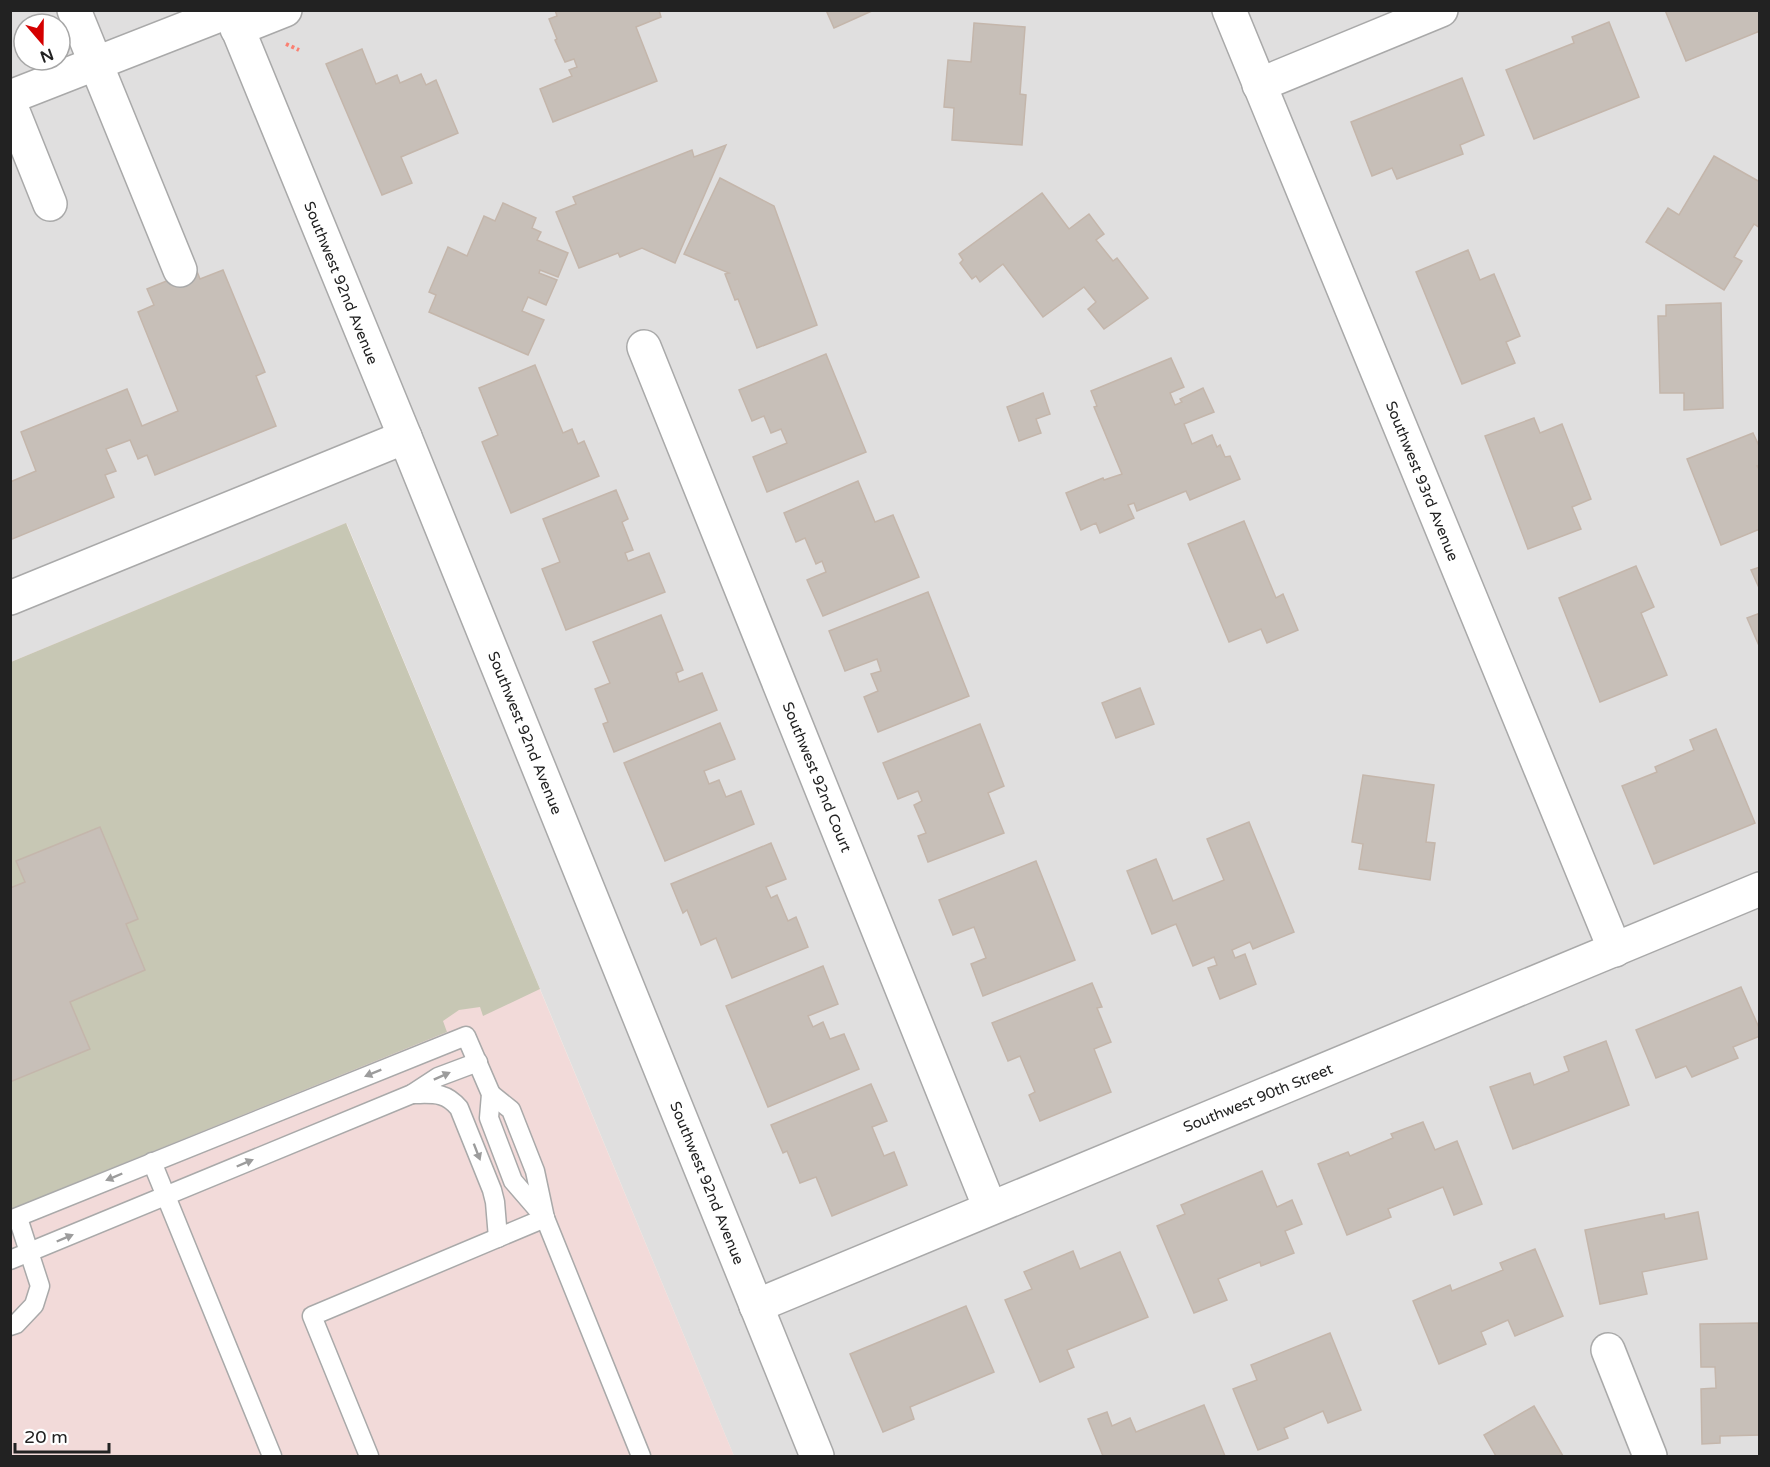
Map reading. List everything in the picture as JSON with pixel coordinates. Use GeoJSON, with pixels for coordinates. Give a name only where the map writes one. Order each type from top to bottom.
{"type":"FeatureCollection","features":[{"type":"Feature","properties":{"kind":"street"},"geometry":{"type":"LineString","coordinates":[[74,10],[180,270]]}},
{"type":"Feature","properties":{"kind":"street"},"geometry":{"type":"LineString","coordinates":[[10,98],[96,64],[232,17],[285,10]]}},
{"type":"Feature","properties":{"kind":"street","name":"Southwest 93rd Avenue"},"geometry":{"type":"LineString","coordinates":[[1229,10],[1616,950]]}},
{"type":"Feature","properties":{"kind":"street"},"geometry":{"type":"LineString","coordinates":[[1259,85],[1442,10]]}},
{"type":"Feature","properties":{"kind":"street","name":"Southwest 92nd Avenue"},"geometry":{"type":"LineString","coordinates":[[232,17],[405,437],[817,1456]]}},
{"type":"Feature","properties":{"kind":"street"},"geometry":{"type":"LineString","coordinates":[[10,104],[50,204]]}},
{"type":"Feature","properties":{"kind":"street","name":"Southwest 92nd Court"},"geometry":{"type":"LineString","coordinates":[[644,346],[990,1208]]}},
{"type":"Feature","properties":{"kind":"street"},"geometry":{"type":"LineString","coordinates":[[10,598],[405,437]]}},
{"type":"Feature","properties":{"kind":"street","name":"Southwest 90th Street"},"geometry":{"type":"LineString","coordinates":[[756,1306],[1760,889]]}},
{"type":"Feature","properties":{"kind":"street"},"geometry":{"type":"LineString","coordinates":[[1608,1350],[1650,1456]]}},
{"type":"Feature","properties":{"kind":"lane"},"geometry":{"type":"LineString","coordinates":[[10,1326],[16,1324],[34,1305],[40,1286],[30,1253],[14,1219],[466,1036],[491,1094],[489,1118],[513,1181],[545,1218],[641,1456]]}},
{"type":"Feature","properties":{"kind":"lane"},"geometry":{"type":"LineString","coordinates":[[10,1260],[412,1094],[438,1077],[478,1062]]}},
{"type":"Feature","properties":{"kind":"lane"},"geometry":{"type":"LineString","coordinates":[[412,1094],[442,1095],[452,1100],[459,1108],[492,1190],[498,1238]]}},
{"type":"Feature","properties":{"kind":"lane"},"geometry":{"type":"LineString","coordinates":[[152,1162],[272,1456]]}},
{"type":"Feature","properties":{"kind":"lane"},"geometry":{"type":"LineString","coordinates":[[369,1456],[312,1316],[545,1218]]}},
{"type":"Feature","properties":{"kind":"shaded area"},"geometry":{"type":"Polygon","coordinates":[[[11,11],[1759,11],[1759,1456],[734,1456],[347,524],[11,662],[11,11]]]}},
{"type":"Feature","properties":{"kind":"shaded area"},"geometry":{"type":"Polygon","coordinates":[[[346,523],[734,1456],[11,1456],[11,662],[346,523]]]}},
{"type":"Feature","properties":{"kind":"shaded area"},"geometry":{"type":"Polygon","coordinates":[[[346,523],[540,989],[483,1016],[480,1007],[459,1010],[443,1021],[447,1032],[11,1209],[11,662],[346,523]]]}},
{"type":"Feature","properties":{"kind":"building"},"geometry":{"type":"Polygon","coordinates":[[[555,10],[659,10],[661,17],[636,27],[657,81],[553,122],[540,89],[572,76],[569,70],[577,67],[574,59],[565,62],[555,40],[557,39],[549,19],[557,16],[555,10]]]}},
{"type":"Feature","properties":{"kind":"building"},"geometry":{"type":"Polygon","coordinates":[[[826,10],[874,10],[834,28],[826,10]]]}},
{"type":"Feature","properties":{"kind":"building"},"geometry":{"type":"Polygon","coordinates":[[[1665,10],[1760,10],[1760,31],[1686,61],[1665,10]]]}},
{"type":"Feature","properties":{"kind":"building"},"geometry":{"type":"Polygon","coordinates":[[[1609,22],[1639,97],[1534,139],[1506,70],[1574,43],[1572,37],[1609,22]]]}},
{"type":"Feature","properties":{"kind":"building"},"geometry":{"type":"Polygon","coordinates":[[[974,23],[1025,27],[1020,94],[1026,95],[1022,145],[952,140],[954,108],[944,107],[948,60],[971,62],[974,23]]]}},
{"type":"Feature","properties":{"kind":"building"},"geometry":{"type":"Polygon","coordinates":[[[362,49],[376,84],[397,75],[400,83],[421,74],[426,85],[436,80],[458,133],[401,157],[412,183],[382,195],[326,64],[362,49]]]}},
{"type":"Feature","properties":{"kind":"building"},"geometry":{"type":"Polygon","coordinates":[[[1462,78],[1484,135],[1460,145],[1463,154],[1397,179],[1392,168],[1372,176],[1351,122],[1462,78]]]}},
{"type":"Feature","properties":{"kind":"building"},"geometry":{"type":"Polygon","coordinates":[[[726,145],[675,263],[642,248],[620,257],[618,253],[579,268],[556,212],[576,204],[573,197],[692,150],[694,157],[726,145]]]}},
{"type":"Feature","properties":{"kind":"building"},"geometry":{"type":"Polygon","coordinates":[[[1714,156],[1760,182],[1760,228],[1754,224],[1734,257],[1742,261],[1724,290],[1646,242],[1668,208],[1679,215],[1714,156]]]}},
{"type":"Feature","properties":{"kind":"building"},"geometry":{"type":"Polygon","coordinates":[[[720,178],[774,206],[817,325],[757,348],[738,299],[735,300],[725,274],[729,273],[684,254],[720,178]]]}},
{"type":"Feature","properties":{"kind":"building"},"geometry":{"type":"Polygon","coordinates":[[[1042,193],[1069,229],[1089,214],[1104,234],[1096,240],[1113,261],[1117,258],[1148,298],[1104,329],[1088,309],[1096,302],[1084,287],[1043,317],[1003,264],[980,282],[976,276],[972,279],[960,263],[963,260],[959,254],[1042,193]]]}},
{"type":"Feature","properties":{"kind":"building"},"geometry":{"type":"Polygon","coordinates":[[[503,203],[536,218],[532,228],[541,232],[537,240],[568,253],[558,277],[540,270],[539,273],[557,280],[546,305],[528,297],[522,311],[544,320],[528,355],[429,312],[436,295],[429,292],[448,247],[467,256],[484,216],[495,221],[503,203]]]}},
{"type":"Feature","properties":{"kind":"building"},"geometry":{"type":"Polygon","coordinates":[[[1468,250],[1480,280],[1494,274],[1520,336],[1506,342],[1515,363],[1462,384],[1416,272],[1468,250]]]}},
{"type":"Feature","properties":{"kind":"building"},"geometry":{"type":"Polygon","coordinates":[[[196,269],[200,279],[223,270],[265,372],[256,376],[276,426],[155,475],[147,455],[138,459],[130,440],[106,449],[116,471],[105,475],[114,497],[10,540],[10,482],[36,471],[21,432],[127,389],[142,426],[178,411],[138,312],[154,305],[147,289],[196,269]]]}},
{"type":"Feature","properties":{"kind":"building"},"geometry":{"type":"Polygon","coordinates":[[[1721,303],[1723,408],[1684,410],[1684,393],[1660,393],[1658,316],[1666,316],[1666,305],[1721,303]]]}},
{"type":"Feature","properties":{"kind":"building"},"geometry":{"type":"Polygon","coordinates":[[[826,354],[866,452],[767,492],[753,457],[787,443],[781,429],[771,433],[764,416],[752,421],[739,390],[826,354]]]}},
{"type":"Feature","properties":{"kind":"building"},"geometry":{"type":"Polygon","coordinates":[[[1171,358],[1184,387],[1170,393],[1175,405],[1182,402],[1180,399],[1203,388],[1214,412],[1184,424],[1192,444],[1212,435],[1217,447],[1220,445],[1225,457],[1230,456],[1240,479],[1190,500],[1186,491],[1137,511],[1134,503],[1128,505],[1134,518],[1100,533],[1096,523],[1081,530],[1066,493],[1103,478],[1104,480],[1122,474],[1094,407],[1097,406],[1091,391],[1171,358]]]}},
{"type":"Feature","properties":{"kind":"building"},"geometry":{"type":"Polygon","coordinates":[[[535,365],[563,433],[572,429],[578,444],[584,441],[599,476],[511,513],[482,442],[498,435],[479,388],[535,365]]]}},
{"type":"Feature","properties":{"kind":"building"},"geometry":{"type":"Polygon","coordinates":[[[1043,393],[1050,414],[1036,419],[1041,433],[1019,441],[1007,407],[1043,393]]]}},
{"type":"Feature","properties":{"kind":"building"},"geometry":{"type":"Polygon","coordinates":[[[1534,418],[1540,433],[1562,424],[1591,499],[1572,507],[1581,529],[1528,549],[1485,436],[1534,418]]]}},
{"type":"Feature","properties":{"kind":"building"},"geometry":{"type":"Polygon","coordinates":[[[1753,433],[1760,448],[1760,465],[1757,466],[1760,471],[1760,529],[1721,545],[1687,459],[1753,433]]]}},
{"type":"Feature","properties":{"kind":"building"},"geometry":{"type":"Polygon","coordinates":[[[858,481],[875,522],[893,515],[919,577],[823,616],[807,580],[826,572],[822,561],[816,564],[805,538],[796,542],[784,513],[858,481]]]}},
{"type":"Feature","properties":{"kind":"building"},"geometry":{"type":"Polygon","coordinates":[[[616,490],[628,519],[622,522],[633,550],[625,553],[628,561],[649,553],[665,592],[566,630],[542,569],[560,562],[543,519],[616,490]]]}},
{"type":"Feature","properties":{"kind":"building"},"geometry":{"type":"Polygon","coordinates":[[[1244,521],[1276,598],[1283,594],[1298,630],[1267,643],[1261,629],[1229,642],[1188,544],[1244,521]]]}},
{"type":"Feature","properties":{"kind":"building"},"geometry":{"type":"Polygon","coordinates":[[[1636,566],[1654,607],[1641,613],[1667,675],[1600,702],[1559,598],[1636,566]]]}},
{"type":"Feature","properties":{"kind":"building"},"geometry":{"type":"Polygon","coordinates":[[[1760,567],[1760,590],[1751,570],[1760,567]]]}},
{"type":"Feature","properties":{"kind":"building"},"geometry":{"type":"Polygon","coordinates":[[[928,592],[969,696],[878,732],[864,697],[878,691],[871,674],[881,671],[877,659],[845,671],[829,631],[928,592]]]}},
{"type":"Feature","properties":{"kind":"building"},"geometry":{"type":"Polygon","coordinates":[[[1760,613],[1760,648],[1747,618],[1760,613]]]}},
{"type":"Feature","properties":{"kind":"building"},"geometry":{"type":"Polygon","coordinates":[[[661,615],[683,670],[676,673],[679,682],[702,673],[717,710],[614,752],[603,724],[608,722],[595,689],[610,683],[593,642],[661,615]]]}},
{"type":"Feature","properties":{"kind":"building"},"geometry":{"type":"Polygon","coordinates":[[[1140,688],[1154,724],[1116,738],[1102,703],[1140,688]]]}},
{"type":"Feature","properties":{"kind":"building"},"geometry":{"type":"Polygon","coordinates":[[[720,723],[735,759],[704,771],[709,784],[719,780],[726,797],[741,791],[754,824],[665,861],[624,763],[720,723]]]}},
{"type":"Feature","properties":{"kind":"building"},"geometry":{"type":"Polygon","coordinates":[[[980,724],[1004,786],[988,793],[1004,833],[928,862],[918,836],[926,833],[914,805],[922,801],[918,791],[898,799],[883,763],[980,724]]]}},
{"type":"Feature","properties":{"kind":"building"},"geometry":{"type":"Polygon","coordinates":[[[1716,729],[1755,823],[1654,864],[1622,786],[1657,772],[1655,767],[1694,750],[1690,740],[1716,729]]]}},
{"type":"Feature","properties":{"kind":"building"},"geometry":{"type":"Polygon","coordinates":[[[1363,775],[1434,785],[1426,842],[1435,843],[1430,880],[1359,869],[1363,844],[1352,842],[1363,775]]]}},
{"type":"Feature","properties":{"kind":"building"},"geometry":{"type":"Polygon","coordinates":[[[1249,822],[1294,932],[1253,949],[1250,942],[1232,950],[1235,958],[1245,954],[1256,984],[1220,999],[1208,968],[1217,965],[1214,957],[1193,966],[1176,924],[1152,934],[1127,871],[1156,859],[1173,901],[1224,880],[1207,839],[1249,822]]]}},
{"type":"Feature","properties":{"kind":"building"},"geometry":{"type":"Polygon","coordinates":[[[100,827],[138,919],[126,924],[145,970],[70,1002],[90,1049],[10,1082],[10,888],[25,882],[16,861],[100,827]]]}},
{"type":"Feature","properties":{"kind":"building"},"geometry":{"type":"Polygon","coordinates":[[[771,843],[786,879],[766,887],[771,898],[777,895],[788,921],[796,917],[808,947],[732,978],[716,938],[701,945],[687,910],[683,913],[671,884],[771,843]]]}},
{"type":"Feature","properties":{"kind":"building"},"geometry":{"type":"Polygon","coordinates":[[[1036,861],[1075,960],[983,996],[971,964],[986,958],[974,927],[953,935],[939,900],[1036,861]]]}},
{"type":"Feature","properties":{"kind":"building"},"geometry":{"type":"Polygon","coordinates":[[[823,966],[838,1004],[808,1016],[813,1027],[823,1022],[830,1039],[844,1034],[859,1069],[768,1107],[726,1006],[823,966]]]}},
{"type":"Feature","properties":{"kind":"building"},"geometry":{"type":"Polygon","coordinates":[[[1092,983],[1102,1007],[1097,1008],[1111,1042],[1094,1049],[1111,1092],[1040,1121],[1029,1095],[1035,1092],[1020,1056],[1008,1061],[992,1023],[1092,983]]]}},
{"type":"Feature","properties":{"kind":"building"},"geometry":{"type":"Polygon","coordinates":[[[1741,987],[1760,1030],[1760,1036],[1733,1047],[1738,1058],[1692,1077],[1686,1066],[1656,1078],[1636,1030],[1741,987]]]}},
{"type":"Feature","properties":{"kind":"building"},"geometry":{"type":"Polygon","coordinates":[[[1606,1041],[1629,1105],[1513,1149],[1490,1087],[1530,1073],[1534,1085],[1569,1071],[1564,1057],[1606,1041]]]}},
{"type":"Feature","properties":{"kind":"building"},"geometry":{"type":"Polygon","coordinates":[[[871,1084],[887,1121],[872,1127],[884,1156],[894,1152],[907,1185],[832,1216],[816,1177],[800,1183],[787,1151],[783,1153],[771,1125],[871,1084]]]}},
{"type":"Feature","properties":{"kind":"building"},"geometry":{"type":"Polygon","coordinates":[[[1423,1122],[1435,1150],[1457,1141],[1482,1204],[1454,1215],[1443,1187],[1388,1209],[1391,1217],[1347,1235],[1318,1164],[1348,1152],[1350,1156],[1393,1138],[1391,1134],[1423,1122]]]}},
{"type":"Feature","properties":{"kind":"building"},"geometry":{"type":"Polygon","coordinates":[[[1262,1171],[1277,1207],[1292,1200],[1302,1224],[1285,1231],[1294,1253],[1261,1266],[1260,1262],[1218,1279],[1227,1300],[1194,1313],[1157,1226],[1185,1214],[1181,1205],[1262,1171]]]}},
{"type":"Feature","properties":{"kind":"building"},"geometry":{"type":"Polygon","coordinates":[[[1698,1212],[1707,1259],[1642,1272],[1647,1294],[1600,1304],[1585,1230],[1664,1214],[1665,1219],[1698,1212]]]}},
{"type":"Feature","properties":{"kind":"building"},"geometry":{"type":"Polygon","coordinates":[[[1535,1249],[1563,1316],[1515,1336],[1508,1320],[1481,1332],[1486,1344],[1439,1364],[1413,1301],[1450,1285],[1452,1291],[1503,1270],[1500,1263],[1535,1249]]]}},
{"type":"Feature","properties":{"kind":"building"},"geometry":{"type":"Polygon","coordinates":[[[1073,1251],[1080,1269],[1120,1252],[1148,1317],[1067,1350],[1074,1367],[1040,1382],[1005,1300],[1032,1289],[1024,1272],[1073,1251]]]}},
{"type":"Feature","properties":{"kind":"building"},"geometry":{"type":"Polygon","coordinates":[[[966,1306],[994,1372],[910,1407],[914,1419],[883,1432],[850,1354],[966,1306]]]}},
{"type":"Feature","properties":{"kind":"building"},"geometry":{"type":"Polygon","coordinates":[[[1758,1323],[1759,1435],[1720,1436],[1720,1443],[1702,1444],[1701,1389],[1716,1388],[1715,1367],[1701,1367],[1700,1324],[1758,1323]]]}},
{"type":"Feature","properties":{"kind":"building"},"geometry":{"type":"Polygon","coordinates":[[[1330,1333],[1361,1410],[1328,1423],[1323,1411],[1284,1428],[1288,1438],[1258,1450],[1233,1389],[1257,1380],[1251,1365],[1330,1333]]]}},
{"type":"Feature","properties":{"kind":"building"},"geometry":{"type":"Polygon","coordinates":[[[1204,1405],[1225,1456],[1103,1456],[1088,1419],[1107,1412],[1112,1426],[1130,1418],[1136,1432],[1204,1405]]]}},
{"type":"Feature","properties":{"kind":"building"},"geometry":{"type":"Polygon","coordinates":[[[1534,1406],[1563,1456],[1496,1456],[1484,1435],[1534,1406]]]}}]}
